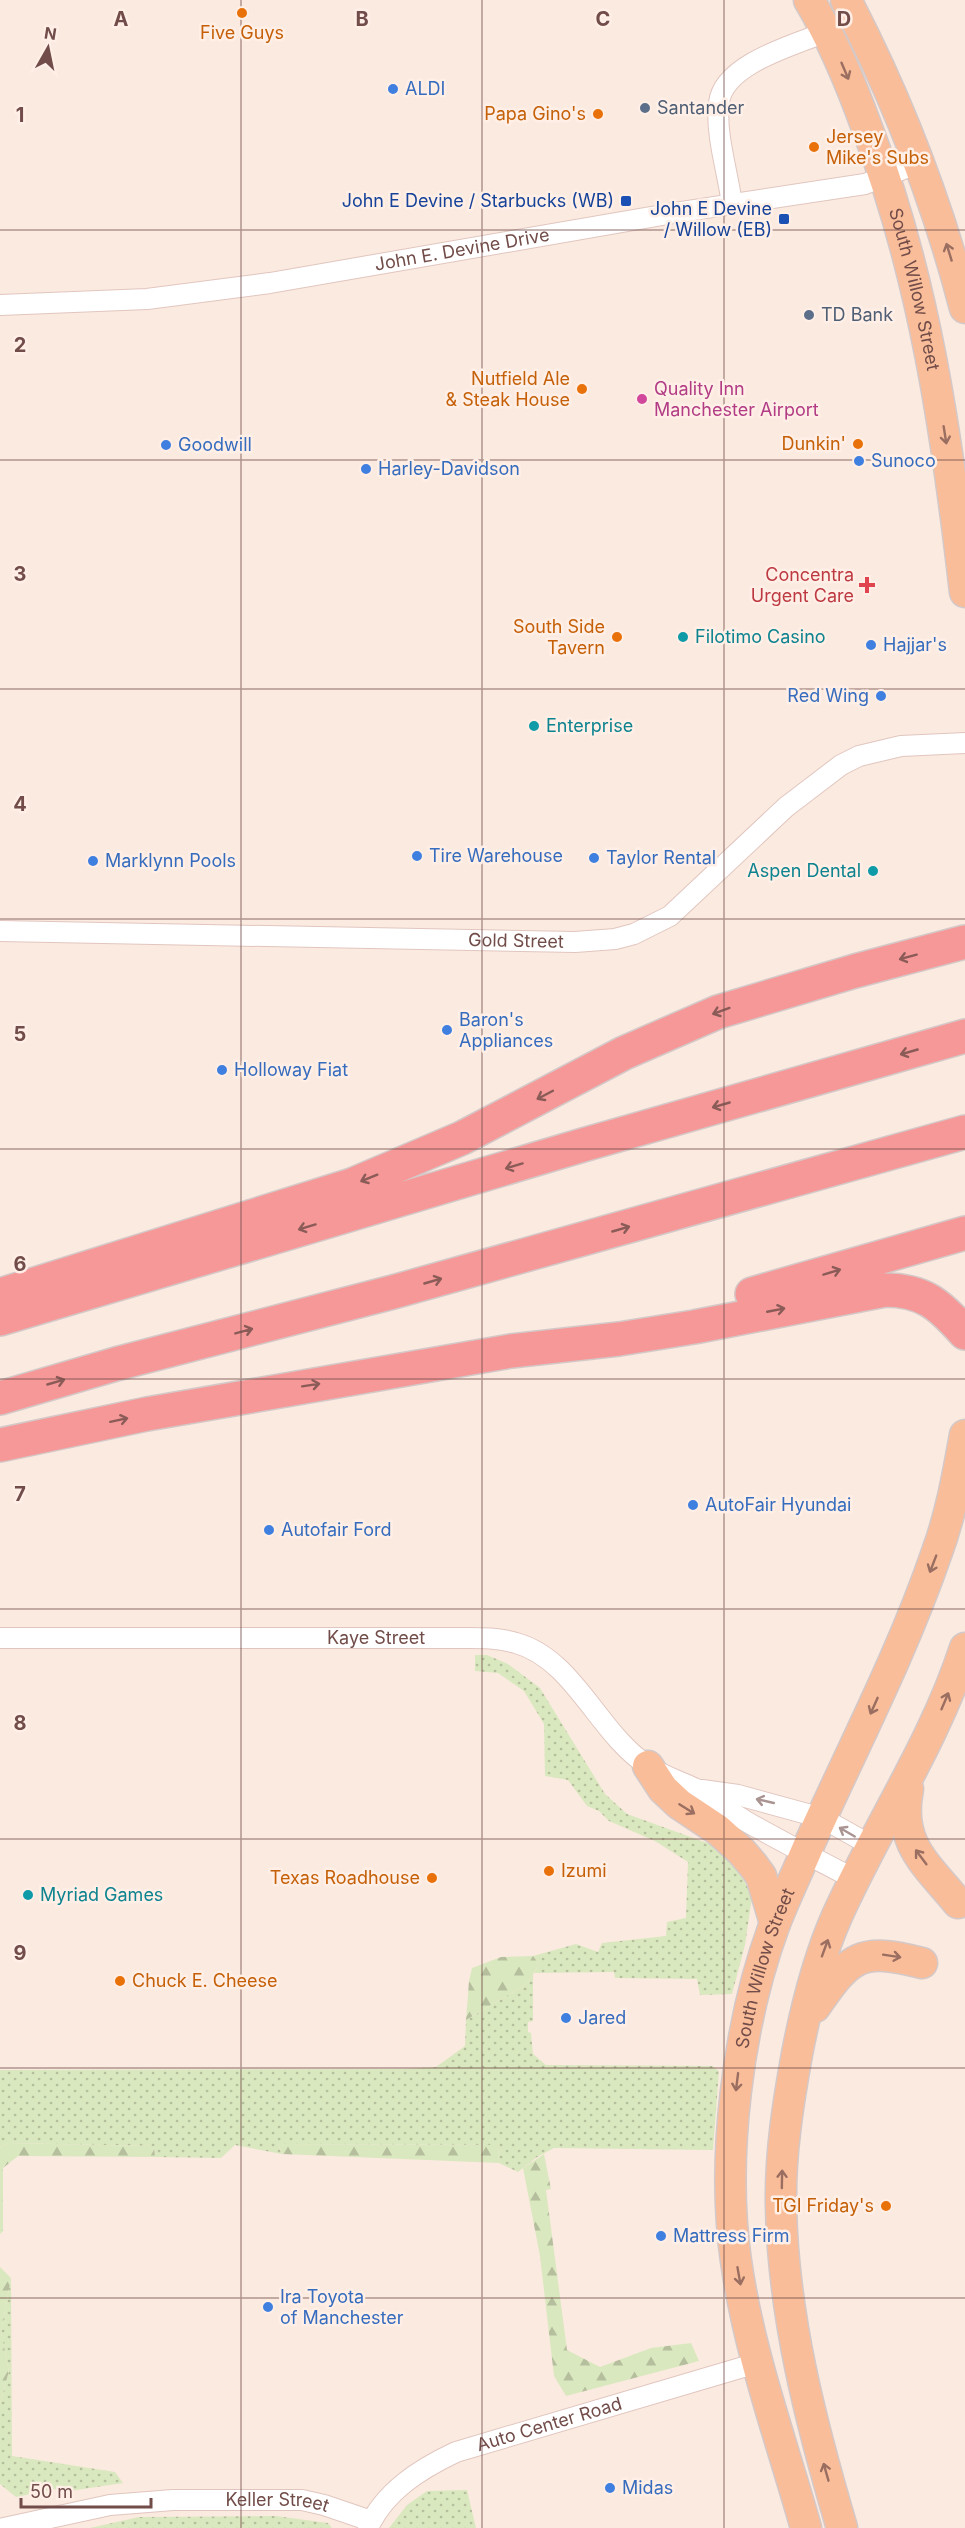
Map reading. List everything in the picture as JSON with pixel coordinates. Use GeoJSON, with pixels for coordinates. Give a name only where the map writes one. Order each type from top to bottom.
{"type":"FeatureCollection","features":[{"type":"Feature","properties":{"kind":"highway"},"geometry":{"type":"LineString","coordinates":[[0,1295],[352,1185],[462,1138],[624,1053],[718,1012],[855,971],[965,942]]}},
{"type":"Feature","properties":{"kind":"highway"},"geometry":{"type":"LineString","coordinates":[[0,1319],[583,1145],[965,1036]]}},
{"type":"Feature","properties":{"kind":"highway"},"geometry":{"type":"LineString","coordinates":[[0,1398],[116,1364],[416,1286],[965,1132]]}},
{"type":"Feature","properties":{"kind":"highway"},"geometry":{"type":"LineString","coordinates":[[511,1352],[617,1324],[780,1288],[965,1233]]}},
{"type":"Feature","properties":{"kind":"highway"},"geometry":{"type":"LineString","coordinates":[[0,1445],[147,1413],[511,1352],[694,1327],[885,1290],[903,1290],[930,1300],[942,1307],[965,1333]]}},
{"type":"Feature","properties":{"kind":"main road","name":"South Willow Street"},"geometry":{"type":"LineString","coordinates":[[809,0],[851,85],[886,177],[922,312],[960,507],[965,592]]}},
{"type":"Feature","properties":{"kind":"main road"},"geometry":{"type":"LineString","coordinates":[[846,0],[877,61],[919,163],[948,247],[965,308]]}},
{"type":"Feature","properties":{"kind":"main road","name":"South Willow Street"},"geometry":{"type":"LineString","coordinates":[[806,2528],[757,2363],[736,2259],[732,2176],[737,2078],[761,1967],[775,1923],[902,1642],[938,1551],[950,1508],[965,1434]]}},
{"type":"Feature","properties":{"kind":"main road"},"geometry":{"type":"LineString","coordinates":[[842,2528],[807,2400],[792,2321],[783,2247],[781,2206],[785,2126],[803,2025],[821,1960],[854,1879],[912,1773],[946,1700],[965,1648]]}},
{"type":"Feature","properties":{"kind":"main road"},"geometry":{"type":"LineString","coordinates":[[648,1766],[663,1789],[679,1804],[718,1830],[753,1865],[761,1876],[775,1923]]}},
{"type":"Feature","properties":{"kind":"main road"},"geometry":{"type":"LineString","coordinates":[[912,1773],[904,1810],[906,1829],[917,1853],[958,1903]]}},
{"type":"Feature","properties":{"kind":"main road"},"geometry":{"type":"LineString","coordinates":[[803,2025],[834,1978],[856,1961],[881,1954],[922,1963]]}},
{"type":"Feature","properties":{"kind":"street"},"geometry":{"type":"LineString","coordinates":[[732,204],[718,111],[722,89],[738,72],[753,63],[826,32]]}},
{"type":"Feature","properties":{"kind":"street","name":"John E. Devine Drive"},"geometry":{"type":"LineString","coordinates":[[0,305],[136,299],[209,292],[732,204],[865,184],[919,163]]}},
{"type":"Feature","properties":{"kind":"street","name":"Gold Street"},"geometry":{"type":"LineString","coordinates":[[0,931],[575,942],[615,939],[643,931],[670,916],[786,807],[841,765],[859,756],[901,746],[965,743]]}},
{"type":"Feature","properties":{"kind":"street","name":"Kaye Street"},"geometry":{"type":"LineString","coordinates":[[0,1638],[498,1639],[517,1643],[535,1650],[551,1662],[578,1690],[617,1739],[648,1766],[696,1789],[756,1827],[854,1879]]}},
{"type":"Feature","properties":{"kind":"street","name":"Kaye Street"},"geometry":{"type":"LineString","coordinates":[[696,1789],[738,1794],[822,1818],[872,1846]]}},
{"type":"Feature","properties":{"kind":"street","name":"Auto Center Road"},"geometry":{"type":"LineString","coordinates":[[369,2525],[400,2487],[424,2469],[456,2452],[757,2363]]}},
{"type":"Feature","properties":{"kind":"street","name":"Keller Street"},"geometry":{"type":"LineString","coordinates":[[4,2528],[110,2505],[173,2499],[302,2500],[324,2505],[369,2525]]}},
{"type":"Feature","properties":{"kind":"green space"},"geometry":{"type":"Polygon","coordinates":[[[475,1655],[487,1655],[508,1664],[540,1688],[605,1794],[627,1814],[710,1844],[725,1853],[739,1869],[752,1897],[745,1945],[732,1994],[700,1995],[697,1979],[615,1978],[614,1972],[534,1973],[539,1964],[533,1956],[576,1944],[598,1952],[602,1943],[666,1936],[667,1922],[686,1918],[688,1862],[655,1841],[609,1821],[599,1811],[587,1806],[568,1780],[545,1776],[544,1724],[524,1691],[498,1673],[475,1671],[475,1655]]]}},
{"type":"Feature","properties":{"kind":"green space"},"geometry":{"type":"Polygon","coordinates":[[[533,1956],[539,1964],[528,1983],[466,2020],[472,1968],[501,1957],[533,1956]]]}},
{"type":"Feature","properties":{"kind":"green space"},"geometry":{"type":"Polygon","coordinates":[[[533,1974],[533,2021],[528,2022],[528,2032],[531,2033],[533,2054],[546,2065],[712,2066],[719,2071],[713,2150],[554,2148],[537,2157],[518,2172],[499,2163],[498,2145],[278,2144],[282,2154],[235,2145],[221,2158],[155,2157],[154,2146],[8,2143],[0,2148],[0,2070],[436,2067],[465,2046],[466,2020],[528,1983],[533,1974]]]}},
{"type":"Feature","properties":{"kind":"green space"},"geometry":{"type":"Polygon","coordinates":[[[8,2143],[154,2146],[155,2157],[18,2156],[3,2168],[3,2231],[0,2234],[0,2148],[8,2143]]]}},
{"type":"Feature","properties":{"kind":"green space"},"geometry":{"type":"Polygon","coordinates":[[[278,2144],[498,2145],[499,2163],[282,2154],[278,2144]]]}},
{"type":"Feature","properties":{"kind":"green space"},"geometry":{"type":"Polygon","coordinates":[[[544,2154],[551,2189],[546,2190],[567,2350],[600,2367],[651,2348],[691,2343],[699,2361],[566,2396],[554,2376],[540,2256],[523,2168],[544,2154]]]}},
{"type":"Feature","properties":{"kind":"green space"},"geometry":{"type":"Polygon","coordinates":[[[0,2267],[11,2278],[1,2332],[9,2371],[0,2403],[0,2267]]]}},
{"type":"Feature","properties":{"kind":"green space"},"geometry":{"type":"Polygon","coordinates":[[[11,2278],[12,2456],[115,2472],[123,2483],[63,2492],[55,2489],[16,2497],[0,2484],[0,2403],[9,2371],[1,2332],[11,2278]]]}},
{"type":"Feature","properties":{"kind":"green space"},"geometry":{"type":"Polygon","coordinates":[[[467,2490],[476,2528],[389,2528],[407,2505],[427,2491],[467,2490]]]}},
{"type":"Feature","properties":{"kind":"green space"},"geometry":{"type":"Polygon","coordinates":[[[276,2516],[328,2523],[332,2528],[90,2528],[139,2517],[276,2516]]]}},
{"type":"Feature","properties":{"kind":"place","name":"Five Guys"},"geometry":{"type":"Point","coordinates":[242,13]}},
{"type":"Feature","properties":{"kind":"place","name":"ALDI"},"geometry":{"type":"Point","coordinates":[393,89]}},
{"type":"Feature","properties":{"kind":"place","name":"Santander"},"geometry":{"type":"Point","coordinates":[645,108]}},
{"type":"Feature","properties":{"kind":"place","name":"Papa Gino's"},"geometry":{"type":"Point","coordinates":[598,114]}},
{"type":"Feature","properties":{"kind":"place","name":"Jersey Mike's Subs"},"geometry":{"type":"Point","coordinates":[814,147]}},
{"type":"Feature","properties":{"kind":"place","name":"John E Devine / Starbucks (WB)"},"geometry":{"type":"Point","coordinates":[626,201]}},
{"type":"Feature","properties":{"kind":"place","name":"John E Devine / Willow (EB)"},"geometry":{"type":"Point","coordinates":[784,219]}},
{"type":"Feature","properties":{"kind":"place","name":"TD Bank"},"geometry":{"type":"Point","coordinates":[809,315]}},
{"type":"Feature","properties":{"kind":"place","name":"Nutfield Ale & Steak House"},"geometry":{"type":"Point","coordinates":[582,389]}},
{"type":"Feature","properties":{"kind":"place","name":"Quality Inn Manchester Airport"},"geometry":{"type":"Point","coordinates":[642,399]}},
{"type":"Feature","properties":{"kind":"place","name":"Dunkin'"},"geometry":{"type":"Point","coordinates":[858,444]}},
{"type":"Feature","properties":{"kind":"place","name":"Goodwill"},"geometry":{"type":"Point","coordinates":[166,445]}},
{"type":"Feature","properties":{"kind":"place","name":"Sunoco"},"geometry":{"type":"Point","coordinates":[859,461]}},
{"type":"Feature","properties":{"kind":"place","name":"Harley-Davidson"},"geometry":{"type":"Point","coordinates":[366,469]}},
{"type":"Feature","properties":{"kind":"place","name":"Concentra Urgent Care"},"geometry":{"type":"Point","coordinates":[867,585]}},
{"type":"Feature","properties":{"kind":"place","name":"South Side Tavern"},"geometry":{"type":"Point","coordinates":[617,637]}},
{"type":"Feature","properties":{"kind":"place","name":"Filotimo Casino"},"geometry":{"type":"Point","coordinates":[683,637]}},
{"type":"Feature","properties":{"kind":"place","name":"Hajjar's"},"geometry":{"type":"Point","coordinates":[871,645]}},
{"type":"Feature","properties":{"kind":"place","name":"Red Wing"},"geometry":{"type":"Point","coordinates":[881,696]}},
{"type":"Feature","properties":{"kind":"place","name":"Enterprise"},"geometry":{"type":"Point","coordinates":[534,726]}},
{"type":"Feature","properties":{"kind":"place","name":"Tire Warehouse"},"geometry":{"type":"Point","coordinates":[417,856]}},
{"type":"Feature","properties":{"kind":"place","name":"Taylor Rental"},"geometry":{"type":"Point","coordinates":[594,858]}},
{"type":"Feature","properties":{"kind":"place","name":"Marklynn Pools"},"geometry":{"type":"Point","coordinates":[93,861]}},
{"type":"Feature","properties":{"kind":"place","name":"Aspen Dental"},"geometry":{"type":"Point","coordinates":[873,871]}},
{"type":"Feature","properties":{"kind":"place","name":"Baron's Appliances"},"geometry":{"type":"Point","coordinates":[447,1030]}},
{"type":"Feature","properties":{"kind":"place","name":"Holloway Fiat"},"geometry":{"type":"Point","coordinates":[222,1070]}},
{"type":"Feature","properties":{"kind":"place","name":"AutoFair Hyundai"},"geometry":{"type":"Point","coordinates":[693,1505]}},
{"type":"Feature","properties":{"kind":"place","name":"Autofair Ford"},"geometry":{"type":"Point","coordinates":[269,1530]}},
{"type":"Feature","properties":{"kind":"place","name":"Izumi"},"geometry":{"type":"Point","coordinates":[549,1871]}},
{"type":"Feature","properties":{"kind":"place","name":"Texas Roadhouse"},"geometry":{"type":"Point","coordinates":[432,1878]}},
{"type":"Feature","properties":{"kind":"place","name":"Myriad Games"},"geometry":{"type":"Point","coordinates":[28,1895]}},
{"type":"Feature","properties":{"kind":"place","name":"Chuck E. Cheese"},"geometry":{"type":"Point","coordinates":[120,1981]}},
{"type":"Feature","properties":{"kind":"place","name":"Jared"},"geometry":{"type":"Point","coordinates":[566,2018]}},
{"type":"Feature","properties":{"kind":"place","name":"TGI Friday's"},"geometry":{"type":"Point","coordinates":[886,2206]}},
{"type":"Feature","properties":{"kind":"place","name":"Mattress Firm"},"geometry":{"type":"Point","coordinates":[661,2236]}},
{"type":"Feature","properties":{"kind":"place","name":"Ira Toyota of Manchester"},"geometry":{"type":"Point","coordinates":[268,2307]}},
{"type":"Feature","properties":{"kind":"place","name":"Midas"},"geometry":{"type":"Point","coordinates":[610,2488]}}]}
